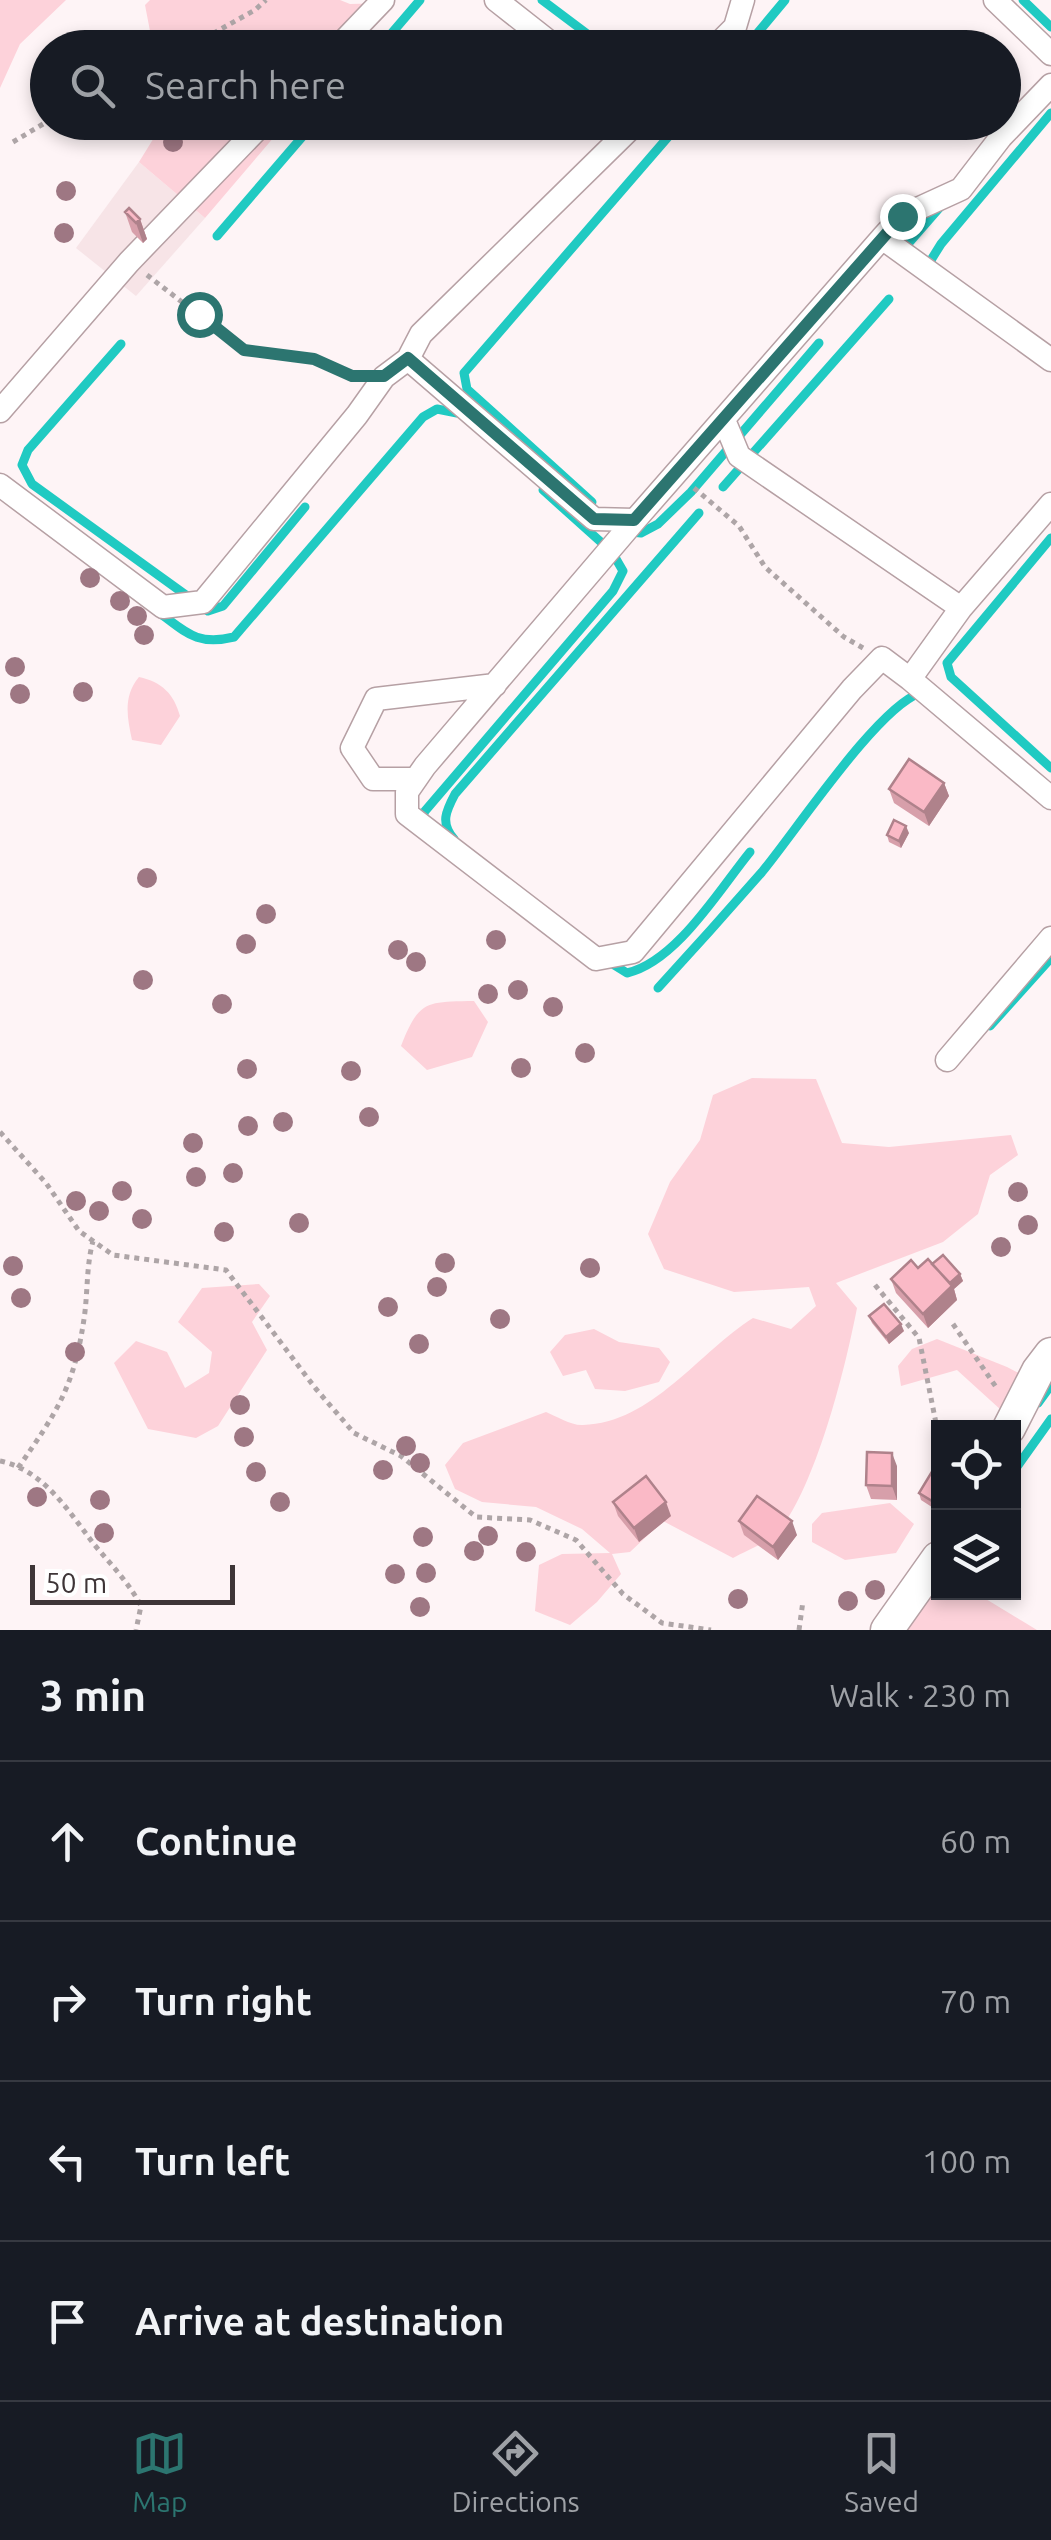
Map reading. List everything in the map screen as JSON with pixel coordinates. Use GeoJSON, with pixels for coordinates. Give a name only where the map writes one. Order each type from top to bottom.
{"type":"FeatureCollection","features":[{"type":"Feature","properties":{"kind":"street"},"geometry":{"type":"LineString","coordinates":[[354,30],[383,0]]}},
{"type":"Feature","properties":{"kind":"street"},"geometry":{"type":"LineString","coordinates":[[496,0],[534,30]]}},
{"type":"Feature","properties":{"kind":"street"},"geometry":{"type":"LineString","coordinates":[[732,30],[743,0]]}},
{"type":"Feature","properties":{"kind":"street"},"geometry":{"type":"LineString","coordinates":[[996,0],[1051,54]]}},
{"type":"Feature","properties":{"kind":"street"},"geometry":{"type":"LineString","coordinates":[[1021,116],[1051,85]]}},
{"type":"Feature","properties":{"kind":"street"},"geometry":{"type":"LineString","coordinates":[[0,411],[129,262],[247,140]]}},
{"type":"Feature","properties":{"kind":"street"},"geometry":{"type":"LineString","coordinates":[[0,485],[163,607],[203,602],[357,415],[384,376],[408,358],[422,334],[619,140]]}},
{"type":"Feature","properties":{"kind":"street"},"geometry":{"type":"LineString","coordinates":[[999,140],[961,189],[902,216],[634,520],[416,780],[407,792],[407,814],[596,959],[633,952],[882,658],[1051,798]]}},
{"type":"Feature","properties":{"kind":"street"},"geometry":{"type":"LineString","coordinates":[[882,238],[1051,360]]}},
{"type":"Feature","properties":{"kind":"street"},"geometry":{"type":"LineString","coordinates":[[408,358],[594,519],[604,559]]}},
{"type":"Feature","properties":{"kind":"street"},"geometry":{"type":"LineString","coordinates":[[724,420],[739,456],[961,608]]}},
{"type":"Feature","properties":{"kind":"street"},"geometry":{"type":"LineString","coordinates":[[910,679],[961,608],[1051,504]]}},
{"type":"Feature","properties":{"kind":"street"},"geometry":{"type":"LineString","coordinates":[[594,519],[634,520]]}},
{"type":"Feature","properties":{"kind":"street"},"geometry":{"type":"LineString","coordinates":[[416,780],[373,779],[352,748],[376,699],[495,686]]}},
{"type":"Feature","properties":{"kind":"street"},"geometry":{"type":"LineString","coordinates":[[947,1060],[1051,938]]}},
{"type":"Feature","properties":{"kind":"street"},"geometry":{"type":"LineString","coordinates":[[1004,1412],[1051,1354]]}},
{"type":"Feature","properties":{"kind":"street"},"geometry":{"type":"LineString","coordinates":[[888,1630],[931,1568]]}},
{"type":"Feature","properties":{"kind":"path"},"geometry":{"type":"LineString","coordinates":[[220,30],[266,0]]}},
{"type":"Feature","properties":{"kind":"path"},"geometry":{"type":"LineString","coordinates":[[12,142],[30,132]]}},
{"type":"Feature","properties":{"kind":"path"},"geometry":{"type":"LineString","coordinates":[[129,262],[244,350],[314,359],[352,376],[384,376]]}},
{"type":"Feature","properties":{"kind":"path"},"geometry":{"type":"LineString","coordinates":[[677,474],[739,526],[766,567],[844,637],[882,658]]}},
{"type":"Feature","properties":{"kind":"path"},"geometry":{"type":"LineString","coordinates":[[0,1132],[46,1184],[79,1231],[113,1255],[226,1270],[354,1433],[401,1456],[476,1518],[530,1520],[576,1540],[623,1594],[662,1622],[711,1630]]}},
{"type":"Feature","properties":{"kind":"path"},"geometry":{"type":"LineString","coordinates":[[18,1468],[59,1409],[74,1374],[93,1241]]}},
{"type":"Feature","properties":{"kind":"path"},"geometry":{"type":"LineString","coordinates":[[875,1285],[919,1338],[935,1420]]}},
{"type":"Feature","properties":{"kind":"path"},"geometry":{"type":"LineString","coordinates":[[953,1324],[995,1384],[1004,1412]]}},
{"type":"Feature","properties":{"kind":"path"},"geometry":{"type":"LineString","coordinates":[[0,1461],[46,1485],[72,1512],[120,1572],[141,1606],[136,1630]]}},
{"type":"Feature","properties":{"kind":"path"},"geometry":{"type":"LineString","coordinates":[[799,1630],[803,1600]]}},
{"type":"Feature","properties":{"kind":"shaded area"},"geometry":{"type":"Polygon","coordinates":[[[0,0],[66,0],[30,30],[0,88],[0,0]]]}},
{"type":"Feature","properties":{"kind":"shaded area"},"geometry":{"type":"Polygon","coordinates":[[[150,0],[388,3],[365,30],[150,30],[145,5],[150,0]]]}},
{"type":"Feature","properties":{"kind":"shaded area"},"geometry":{"type":"Polygon","coordinates":[[[153,140],[272,140],[205,218],[139,162],[153,140]]]}},
{"type":"Feature","properties":{"kind":"shaded area"},"geometry":{"type":"Polygon","coordinates":[[[139,162],[205,218],[136,296],[76,248],[139,162]]]}},
{"type":"Feature","properties":{"kind":"shaded area"},"geometry":{"type":"Polygon","coordinates":[[[139,677],[166,690],[180,716],[161,745],[132,740],[128,699],[139,677]]]}},
{"type":"Feature","properties":{"kind":"shaded area"},"geometry":{"type":"Polygon","coordinates":[[[474,1001],[488,1022],[472,1057],[427,1070],[401,1046],[413,1020],[426,1007],[474,1001]]]}},
{"type":"Feature","properties":{"kind":"shaded area"},"geometry":{"type":"Polygon","coordinates":[[[752,1078],[816,1079],[842,1143],[889,1147],[1011,1135],[1018,1155],[990,1175],[978,1214],[943,1242],[836,1283],[857,1308],[852,1333],[817,1455],[780,1530],[733,1558],[663,1521],[630,1552],[612,1554],[621,1574],[570,1625],[535,1611],[539,1565],[562,1554],[610,1553],[582,1529],[536,1507],[482,1502],[455,1489],[445,1465],[463,1443],[546,1412],[583,1425],[631,1412],[674,1384],[753,1318],[791,1329],[816,1306],[809,1287],[734,1292],[664,1269],[648,1234],[670,1182],[700,1140],[713,1095],[752,1078]]]}},
{"type":"Feature","properties":{"kind":"shaded area"},"geometry":{"type":"Polygon","coordinates":[[[259,1284],[270,1296],[252,1322],[267,1350],[218,1426],[196,1438],[148,1429],[114,1363],[136,1341],[167,1352],[185,1388],[209,1373],[212,1352],[178,1322],[202,1288],[259,1284]]]}},
{"type":"Feature","properties":{"kind":"shaded area"},"geometry":{"type":"Polygon","coordinates":[[[594,1329],[619,1342],[659,1348],[670,1362],[659,1382],[625,1391],[595,1389],[586,1370],[563,1376],[550,1352],[565,1335],[594,1329]]]}},
{"type":"Feature","properties":{"kind":"shaded area"},"geometry":{"type":"Polygon","coordinates":[[[937,1339],[1044,1386],[1001,1410],[957,1370],[901,1386],[898,1366],[912,1349],[937,1339]]]}},
{"type":"Feature","properties":{"kind":"shaded area"},"geometry":{"type":"Polygon","coordinates":[[[890,1503],[914,1524],[896,1553],[845,1560],[812,1542],[812,1524],[822,1513],[890,1503]]]}},
{"type":"Feature","properties":{"kind":"shaded area"},"geometry":{"type":"Polygon","coordinates":[[[931,1581],[931,1600],[988,1600],[1037,1630],[899,1630],[931,1581]]]}},
{"type":"Feature","properties":{"kind":"building"},"geometry":{"type":"Polygon","coordinates":[[[129,208],[140,219],[136,223],[125,212],[129,208]]]}},
{"type":"Feature","properties":{"kind":"building"},"geometry":{"type":"Polygon","coordinates":[[[909,759],[944,783],[924,812],[889,789],[909,759]]]}},
{"type":"Feature","properties":{"kind":"building"},"geometry":{"type":"Polygon","coordinates":[[[894,820],[906,826],[899,841],[887,835],[894,820]]]}},
{"type":"Feature","properties":{"kind":"building"},"geometry":{"type":"Polygon","coordinates":[[[943,1255],[960,1274],[950,1283],[932,1264],[943,1255]]]}},
{"type":"Feature","properties":{"kind":"building"},"geometry":{"type":"Polygon","coordinates":[[[928,1259],[952,1286],[923,1314],[891,1279],[911,1260],[918,1268],[928,1259]]]}},
{"type":"Feature","properties":{"kind":"building"},"geometry":{"type":"Polygon","coordinates":[[[884,1304],[901,1324],[886,1337],[869,1316],[884,1304]]]}},
{"type":"Feature","properties":{"kind":"building"},"geometry":{"type":"Polygon","coordinates":[[[867,1452],[892,1453],[892,1486],[866,1485],[867,1452]]]}},
{"type":"Feature","properties":{"kind":"building"},"geometry":{"type":"Polygon","coordinates":[[[931,1473],[931,1500],[919,1493],[931,1473]]]}},
{"type":"Feature","properties":{"kind":"building"},"geometry":{"type":"Polygon","coordinates":[[[646,1476],[666,1502],[634,1528],[613,1502],[646,1476]]]}},
{"type":"Feature","properties":{"kind":"building"},"geometry":{"type":"Polygon","coordinates":[[[757,1496],[792,1521],[773,1547],[739,1521],[757,1496]]]}},
{"type":"Feature","properties":{"kind":"waterway"},"geometry":{"type":"LineString","coordinates":[[394,30],[420,0]]}},
{"type":"Feature","properties":{"kind":"waterway"},"geometry":{"type":"LineString","coordinates":[[542,0],[582,30]]}},
{"type":"Feature","properties":{"kind":"waterway"},"geometry":{"type":"LineString","coordinates":[[760,30],[785,0]]}},
{"type":"Feature","properties":{"kind":"waterway"},"geometry":{"type":"LineString","coordinates":[[1023,0],[1051,27]]}},
{"type":"Feature","properties":{"kind":"waterway"},"geometry":{"type":"LineString","coordinates":[[933,271],[931,260],[941,244],[1051,113]]}},
{"type":"Feature","properties":{"kind":"waterway"},"geometry":{"type":"LineString","coordinates":[[217,236],[300,140]]}},
{"type":"Feature","properties":{"kind":"waterway"},"geometry":{"type":"LineString","coordinates":[[592,502],[467,389],[464,373],[665,140]]}},
{"type":"Feature","properties":{"kind":"waterway"},"geometry":{"type":"LineString","coordinates":[[907,245],[941,206]]}},
{"type":"Feature","properties":{"kind":"waterway"},"geometry":{"type":"LineString","coordinates":[[723,487],[889,299]]}},
{"type":"Feature","properties":{"kind":"waterway"},"geometry":{"type":"LineString","coordinates":[[631,532],[641,533],[658,524],[691,492],[819,343]]}},
{"type":"Feature","properties":{"kind":"waterway"},"geometry":{"type":"LineString","coordinates":[[121,344],[28,450],[22,465],[32,484],[208,611],[223,606],[305,507]]}},
{"type":"Feature","properties":{"kind":"waterway"},"geometry":{"type":"LineString","coordinates":[[157,611],[201,638],[234,637],[423,417],[437,409],[457,413]]}},
{"type":"Feature","properties":{"kind":"waterway"},"geometry":{"type":"LineString","coordinates":[[420,823],[425,811],[613,591],[623,571],[612,552],[543,490]]}},
{"type":"Feature","properties":{"kind":"waterway"},"geometry":{"type":"LineString","coordinates":[[454,839],[446,817],[455,794],[699,513]]}},
{"type":"Feature","properties":{"kind":"waterway"},"geometry":{"type":"LineString","coordinates":[[1051,538],[947,663],[951,677],[1051,768]]}},
{"type":"Feature","properties":{"kind":"waterway"},"geometry":{"type":"LineString","coordinates":[[658,988],[762,872],[860,745],[902,703],[920,693]]}},
{"type":"Feature","properties":{"kind":"waterway"},"geometry":{"type":"LineString","coordinates":[[606,960],[627,973],[663,955],[695,923],[750,852]]}},
{"type":"Feature","properties":{"kind":"waterway"},"geometry":{"type":"LineString","coordinates":[[990,1026],[1051,958]]}},
{"type":"Feature","properties":{"kind":"waterway"},"geometry":{"type":"LineString","coordinates":[[1038,1403],[1051,1385]]}},
{"type":"Feature","properties":{"kind":"waterway"},"geometry":{"type":"LineString","coordinates":[[1021,1461],[1051,1419]]}},
{"type":"Feature","properties":{"kind":"route"},"geometry":{"type":"LineString","coordinates":[[199,314],[244,350],[314,359],[352,376],[384,376],[408,358],[594,519],[634,520],[902,216]]}}]}
